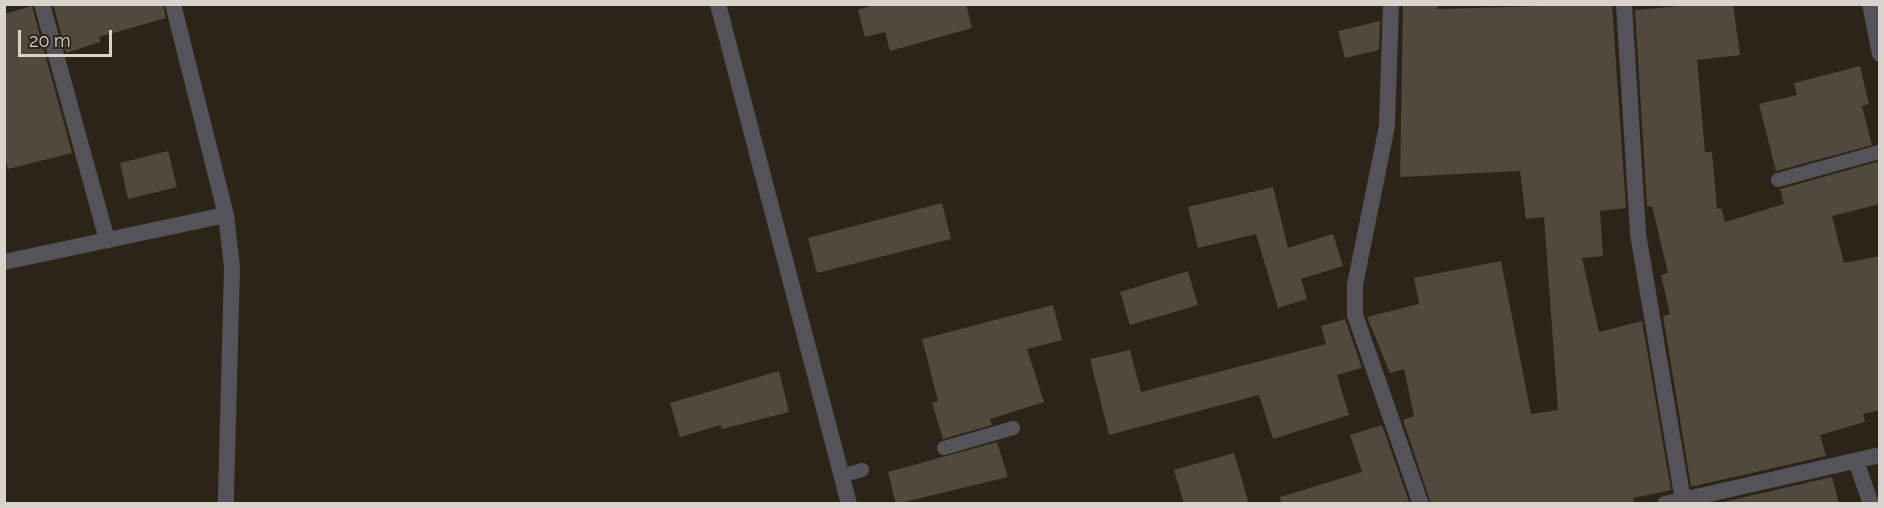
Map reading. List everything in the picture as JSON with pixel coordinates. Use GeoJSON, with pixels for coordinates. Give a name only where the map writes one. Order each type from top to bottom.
{"type":"FeatureCollection","features":[{"type":"Feature","properties":{"kind":"street"},"geometry":{"type":"LineString","coordinates":[[42,4],[106,240]]}},
{"type":"Feature","properties":{"kind":"street"},"geometry":{"type":"LineString","coordinates":[[173,4],[226,214],[232,267],[226,504]]}},
{"type":"Feature","properties":{"kind":"street"},"geometry":{"type":"LineString","coordinates":[[718,4],[849,504]]}},
{"type":"Feature","properties":{"kind":"street"},"geometry":{"type":"LineString","coordinates":[[1390,4],[1387,126],[1355,285],[1355,315],[1421,504]]}},
{"type":"Feature","properties":{"kind":"street"},"geometry":{"type":"LineString","coordinates":[[1624,4],[1638,234],[1683,500]]}},
{"type":"Feature","properties":{"kind":"street"},"geometry":{"type":"LineString","coordinates":[[1870,4],[1880,54]]}},
{"type":"Feature","properties":{"kind":"street"},"geometry":{"type":"LineString","coordinates":[[4,262],[226,214]]}},
{"type":"Feature","properties":{"kind":"street"},"geometry":{"type":"LineString","coordinates":[[1665,504],[1880,456]]}},
{"type":"Feature","properties":{"kind":"street"},"geometry":{"type":"LineString","coordinates":[[1856,461],[1871,504]]}},
{"type":"Feature","properties":{"kind":"lane"},"geometry":{"type":"LineString","coordinates":[[1778,180],[1880,152]]}},
{"type":"Feature","properties":{"kind":"lane"},"geometry":{"type":"LineString","coordinates":[[944,448],[1013,428]]}},
{"type":"Feature","properties":{"kind":"lane"},"geometry":{"type":"LineString","coordinates":[[841,476],[862,470]]}},
{"type":"Feature","properties":{"kind":"building"},"geometry":{"type":"Polygon","coordinates":[[[53,4],[163,4],[166,18],[99,37],[100,42],[66,53],[53,4]]]}},
{"type":"Feature","properties":{"kind":"building"},"geometry":{"type":"Polygon","coordinates":[[[877,4],[966,4],[972,28],[890,51],[885,32],[865,37],[858,10],[877,4]]]}},
{"type":"Feature","properties":{"kind":"building"},"geometry":{"type":"Polygon","coordinates":[[[1403,4],[1437,4],[1438,9],[1612,4],[1626,208],[1600,211],[1603,256],[1582,258],[1599,332],[1642,321],[1671,490],[1633,498],[1634,504],[1431,504],[1403,420],[1414,416],[1404,369],[1390,373],[1367,317],[1419,304],[1414,278],[1501,261],[1531,414],[1558,410],[1544,217],[1526,219],[1520,171],[1400,177],[1403,4]]]}},
{"type":"Feature","properties":{"kind":"building"},"geometry":{"type":"Polygon","coordinates":[[[1733,4],[1740,55],[1697,60],[1705,152],[1712,152],[1717,209],[1721,208],[1725,222],[1784,204],[1780,189],[1880,161],[1880,204],[1832,216],[1844,263],[1880,256],[1880,410],[1863,414],[1865,422],[1820,435],[1826,456],[1691,486],[1663,316],[1670,314],[1661,275],[1668,273],[1652,206],[1647,207],[1635,10],[1733,4]]]}},
{"type":"Feature","properties":{"kind":"building"},"geometry":{"type":"Polygon","coordinates":[[[32,6],[72,153],[8,169],[4,153],[4,14],[32,6]]]}},
{"type":"Feature","properties":{"kind":"building"},"geometry":{"type":"Polygon","coordinates":[[[1380,21],[1379,50],[1345,58],[1338,31],[1380,21]]]}},
{"type":"Feature","properties":{"kind":"building"},"geometry":{"type":"Polygon","coordinates":[[[1860,66],[1869,104],[1862,106],[1872,145],[1776,171],[1759,104],[1797,95],[1794,83],[1860,66]]]}},
{"type":"Feature","properties":{"kind":"building"},"geometry":{"type":"Polygon","coordinates":[[[168,151],[177,187],[128,199],[120,163],[168,151]]]}},
{"type":"Feature","properties":{"kind":"building"},"geometry":{"type":"Polygon","coordinates":[[[1273,187],[1288,248],[1333,234],[1343,266],[1301,279],[1307,299],[1278,308],[1256,234],[1198,248],[1188,207],[1273,187]]]}},
{"type":"Feature","properties":{"kind":"building"},"geometry":{"type":"Polygon","coordinates":[[[942,203],[951,239],[817,273],[808,238],[942,203]]]}},
{"type":"Feature","properties":{"kind":"building"},"geometry":{"type":"Polygon","coordinates":[[[1188,271],[1198,305],[1130,325],[1120,292],[1188,271]]]}},
{"type":"Feature","properties":{"kind":"building"},"geometry":{"type":"Polygon","coordinates":[[[1053,305],[1062,340],[1027,349],[1044,402],[990,419],[992,425],[943,439],[932,403],[938,401],[922,339],[1053,305]]]}},
{"type":"Feature","properties":{"kind":"building"},"geometry":{"type":"Polygon","coordinates":[[[1345,319],[1362,368],[1337,375],[1349,415],[1273,439],[1259,395],[1109,435],[1090,359],[1130,350],[1141,392],[1326,344],[1321,326],[1345,319]]]}},
{"type":"Feature","properties":{"kind":"building"},"geometry":{"type":"Polygon","coordinates":[[[779,371],[789,412],[722,429],[721,425],[680,437],[670,403],[779,371]]]}},
{"type":"Feature","properties":{"kind":"building"},"geometry":{"type":"Polygon","coordinates":[[[1382,425],[1410,504],[1281,504],[1280,497],[1362,472],[1350,435],[1382,425]]]}},
{"type":"Feature","properties":{"kind":"building"},"geometry":{"type":"Polygon","coordinates":[[[997,442],[1008,477],[896,504],[888,472],[997,442]]]}},
{"type":"Feature","properties":{"kind":"building"},"geometry":{"type":"Polygon","coordinates":[[[1234,453],[1249,504],[1184,504],[1174,470],[1234,453]]]}},
{"type":"Feature","properties":{"kind":"building"},"geometry":{"type":"Polygon","coordinates":[[[1832,477],[1839,504],[1714,504],[1832,477]]]}}]}
